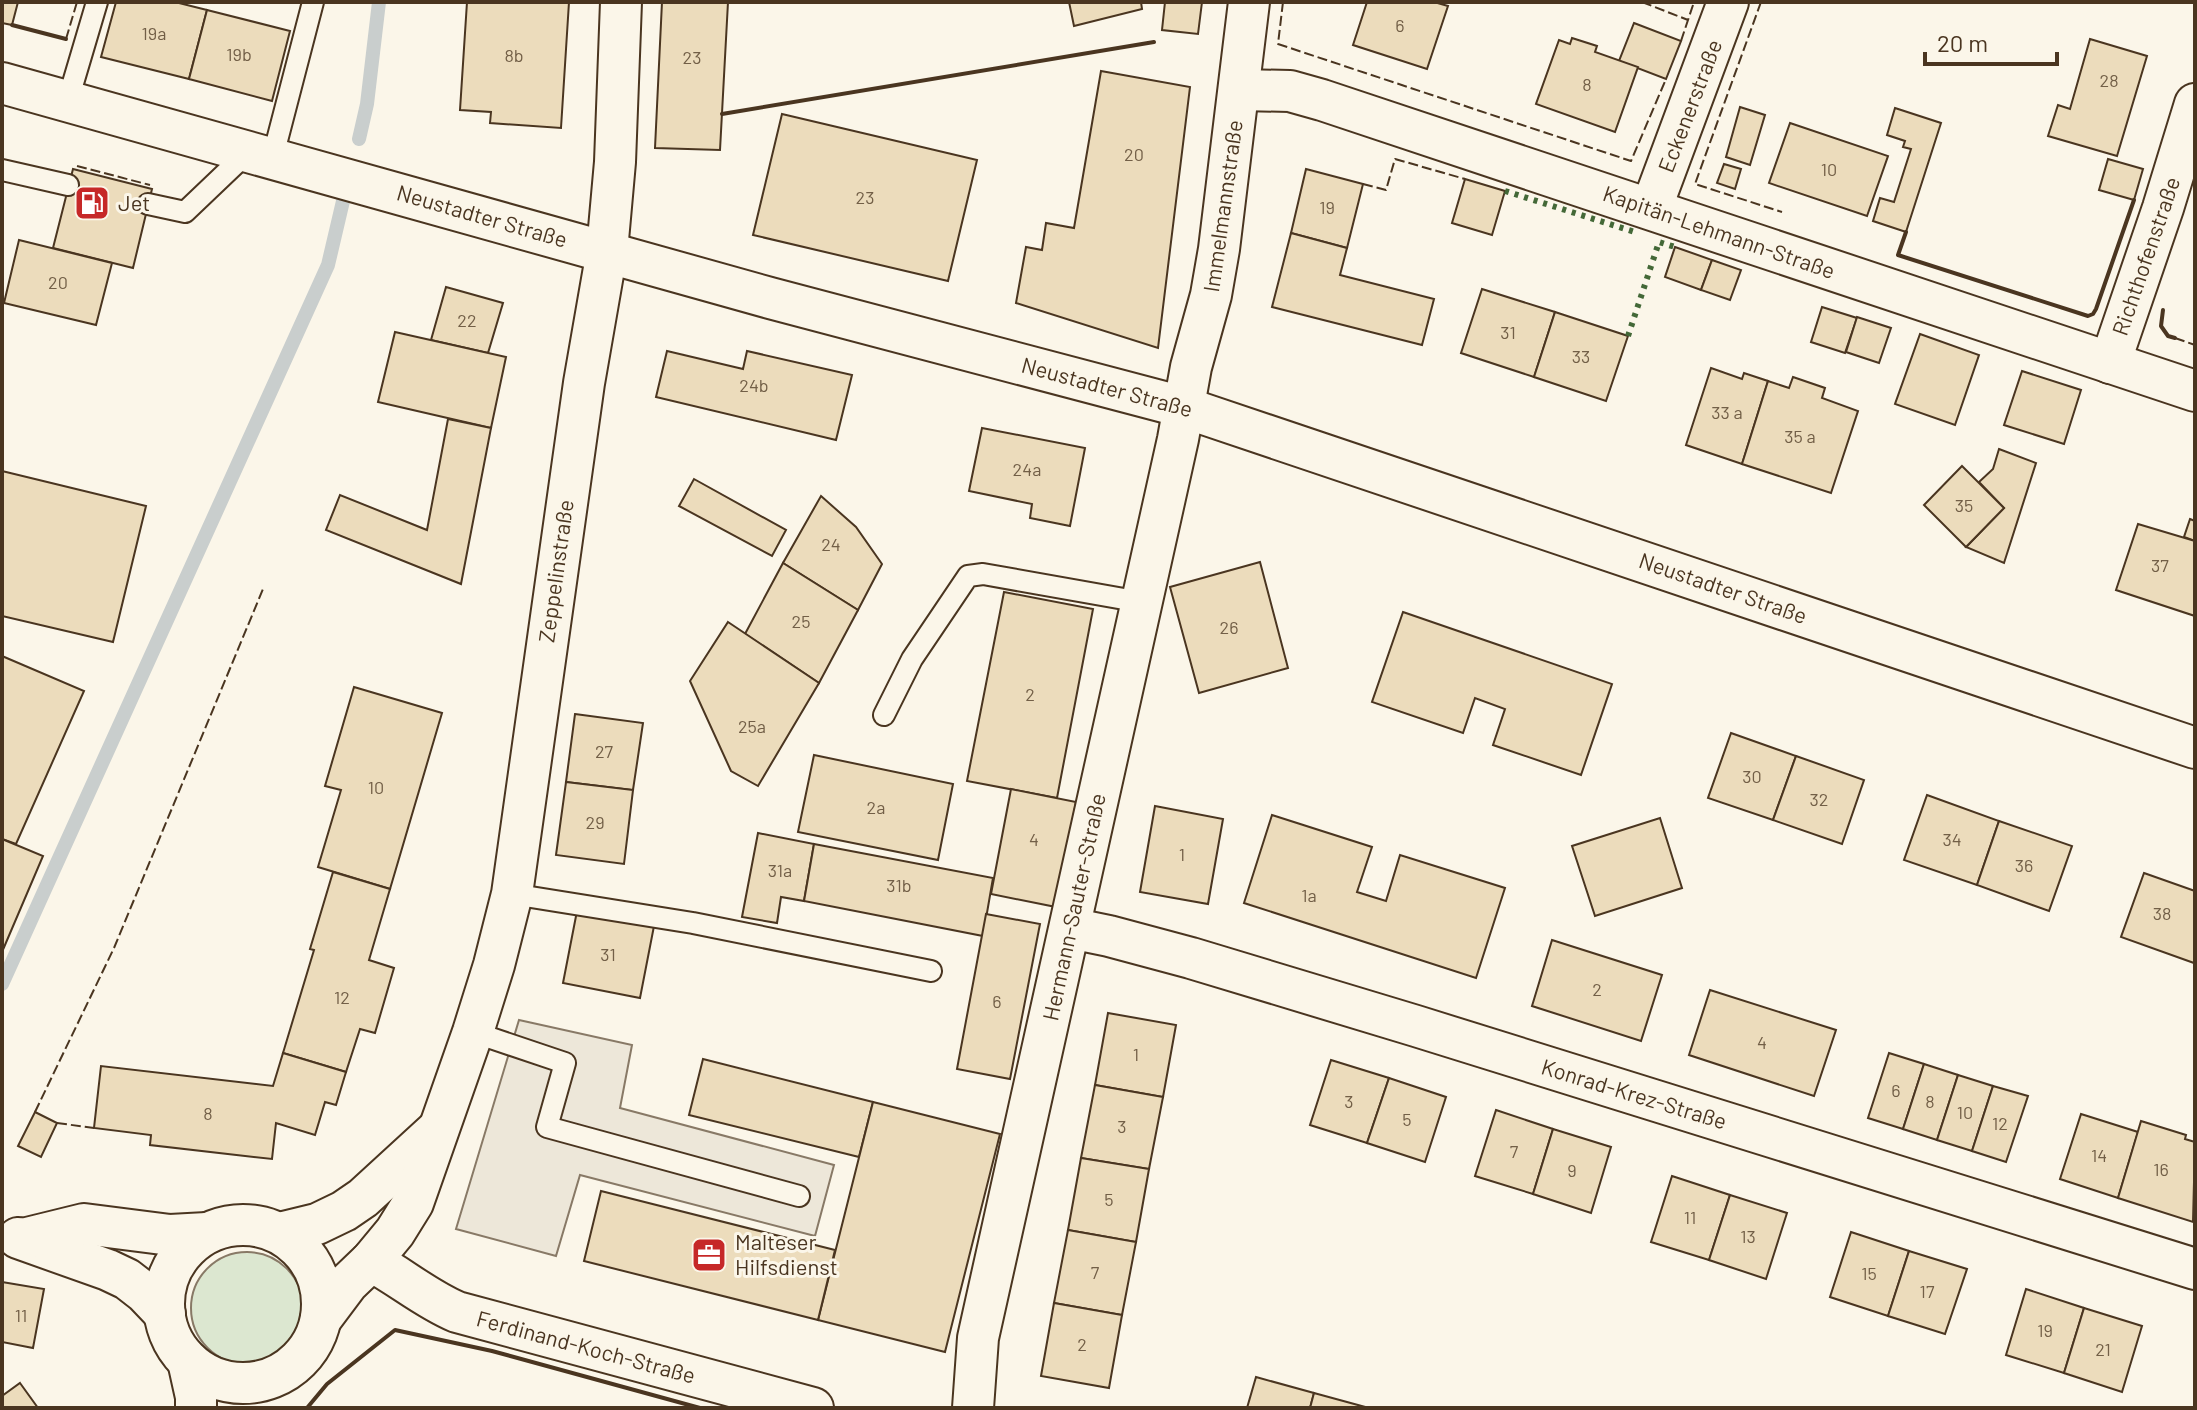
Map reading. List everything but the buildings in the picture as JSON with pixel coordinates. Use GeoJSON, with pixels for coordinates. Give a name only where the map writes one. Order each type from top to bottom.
{"type":"FeatureCollection","features":[{"type":"Feature","properties":{"kind":"street","name":"Zeppelinstraße"},"geometry":{"type":"LineString","coordinates":[[321,1319],[348,1283],[395,1232],[413,1203],[473,1032],[512,894],[584,383],[607,251],[615,162],[621,2]]}},
{"type":"Feature","properties":{"kind":"street","name":"Immelmannstraße"},"geometry":{"type":"LineString","coordinates":[[1183,407],[1211,295],[1219,249],[1249,2]]}},
{"type":"Feature","properties":{"kind":"street","name":"Eckenerstraße"},"geometry":{"type":"LineString","coordinates":[[1651,209],[1728,2]]}},
{"type":"Feature","properties":{"kind":"street","name":"Neustadter Straße"},"geometry":{"type":"LineString","coordinates":[[2,83],[261,153],[770,298],[1139,393],[2195,748]]}},
{"type":"Feature","properties":{"kind":"street","name":"Kapitän-Lehmann-Straße"},"geometry":{"type":"LineString","coordinates":[[1240,90],[1290,91],[1311,97],[2195,391]]}},
{"type":"Feature","properties":{"kind":"street","name":"Richthofenstraße"},"geometry":{"type":"LineString","coordinates":[[2110,363],[2195,104]]}},
{"type":"Feature","properties":{"kind":"street","name":"Hermann-Sauter-Straße"},"geometry":{"type":"LineString","coordinates":[[973,1408],[978,1338],[1183,407]]}},
{"type":"Feature","properties":{"kind":"street","name":"Konrad-Krez-Straße"},"geometry":{"type":"LineString","coordinates":[[1070,928],[1191,958],[1386,1017],[2195,1269]]}},
{"type":"Feature","properties":{"kind":"street","name":"Zeppelinstraße"},"geometry":{"type":"LineString","coordinates":[[280,1233],[317,1224],[344,1211],[363,1198],[437,1130]]}},
{"type":"Feature","properties":{"kind":"street"},"geometry":{"type":"LineString","coordinates":[[12,1238],[84,1224],[170,1235],[207,1233],[231,1225],[256,1225],[280,1233],[300,1248],[314,1269],[322,1293],[321,1319],[313,1342],[297,1362],[267,1392],[253,1382],[227,1381],[204,1372],[188,1361]]}},
{"type":"Feature","properties":{"kind":"street"},"geometry":{"type":"LineString","coordinates":[[196,1408],[188,1361],[172,1337],[165,1314],[166,1290],[173,1267],[188,1247],[207,1233]]}},
{"type":"Feature","properties":{"kind":"street"},"geometry":{"type":"LineString","coordinates":[[12,1238],[127,1279],[165,1314]]}},
{"type":"Feature","properties":{"kind":"street","name":"Ferdinand-Koch-Straße"},"geometry":{"type":"LineString","coordinates":[[371,1261],[428,1298],[457,1312],[813,1408]]}},
{"type":"Feature","properties":{"kind":"lane"},"geometry":{"type":"LineString","coordinates":[[68,100],[97,2]]}},
{"type":"Feature","properties":{"kind":"lane"},"geometry":{"type":"LineString","coordinates":[[148,204],[185,212],[261,153],[313,2]]}},
{"type":"Feature","properties":{"kind":"lane"},"geometry":{"type":"LineString","coordinates":[[2,170],[68,185]]}},
{"type":"Feature","properties":{"kind":"lane"},"geometry":{"type":"LineString","coordinates":[[884,715],[912,659],[968,576],[983,574],[1141,602]]}},
{"type":"Feature","properties":{"kind":"lane"},"geometry":{"type":"LineString","coordinates":[[512,894],[693,923],[931,971]]}},
{"type":"Feature","properties":{"kind":"lane"},"geometry":{"type":"LineString","coordinates":[[473,1032],[565,1063],[547,1127],[799,1196]]}},
{"type":"Feature","properties":{"kind":"green space"},"geometry":{"type":"Polygon","coordinates":[[[247,1252],[268,1257],[286,1269],[298,1287],[303,1308],[298,1329],[286,1347],[268,1359],[247,1364],[226,1359],[208,1347],[196,1329],[191,1308],[196,1287],[208,1269],[226,1257],[247,1252]]]}},
{"type":"Feature","properties":{"kind":"shaded area"},"geometry":{"type":"Polygon","coordinates":[[[519,1020],[632,1045],[620,1108],[834,1165],[815,1236],[580,1175],[556,1256],[456,1229],[519,1020]]]}},
{"type":"Feature","properties":{"kind":"waterway"},"geometry":{"type":"LineString","coordinates":[[359,139],[367,104],[379,2]]}},
{"type":"Feature","properties":{"kind":"waterway"},"geometry":{"type":"LineString","coordinates":[[2,984],[328,265],[347,184]]}},
{"type":"Feature","properties":{"kind":"hedge"},"geometry":{"type":"LineString","coordinates":[[1505,191],[1635,232]]}},
{"type":"Feature","properties":{"kind":"hedge"},"geometry":{"type":"LineString","coordinates":[[1628,336],[1659,242],[1675,247]]}},
{"type":"Feature","properties":{"kind":"fence"},"geometry":{"type":"LineString","coordinates":[[66,39],[77,2]]}},
{"type":"Feature","properties":{"kind":"fence"},"geometry":{"type":"LineString","coordinates":[[1283,2],[1278,44],[1631,161],[1666,79]]}},
{"type":"Feature","properties":{"kind":"fence"},"geometry":{"type":"LineString","coordinates":[[1642,2],[1688,20]]}},
{"type":"Feature","properties":{"kind":"fence"},"geometry":{"type":"LineString","coordinates":[[1681,41],[1694,2]]}},
{"type":"Feature","properties":{"kind":"fence"},"geometry":{"type":"LineString","coordinates":[[1761,2],[1695,184],[1782,212]]}},
{"type":"Feature","properties":{"kind":"fence"},"geometry":{"type":"LineString","coordinates":[[1363,184],[1386,190],[1395,159],[1465,179]]}},
{"type":"Feature","properties":{"kind":"fence"},"geometry":{"type":"LineString","coordinates":[[77,166],[150,185]]}},
{"type":"Feature","properties":{"kind":"fence"},"geometry":{"type":"LineString","coordinates":[[2175,338],[2195,345]]}},
{"type":"Feature","properties":{"kind":"fence"},"geometry":{"type":"LineString","coordinates":[[35,1112],[114,948],[263,589]]}},
{"type":"Feature","properties":{"kind":"fence"},"geometry":{"type":"LineString","coordinates":[[57,1123],[94,1128]]}},
{"type":"Feature","properties":{"kind":"wall"},"geometry":{"type":"LineString","coordinates":[[12,25],[66,39]]}},
{"type":"Feature","properties":{"kind":"wall"},"geometry":{"type":"LineString","coordinates":[[722,114],[1154,42]]}},
{"type":"Feature","properties":{"kind":"wall"},"geometry":{"type":"LineString","coordinates":[[1906,232],[1898,255],[2088,316],[2096,309],[2134,200]]}},
{"type":"Feature","properties":{"kind":"wall"},"geometry":{"type":"LineString","coordinates":[[2163,310],[2161,326],[2168,336],[2175,338]]}},
{"type":"Feature","properties":{"kind":"wall"},"geometry":{"type":"LineString","coordinates":[[307,1408],[327,1384],[395,1330],[492,1351],[700,1408]]}},
{"type":"Feature","properties":{"kind":"place","name":"Jet"},"geometry":{"type":"Point","coordinates":[92,203]}},
{"type":"Feature","properties":{"kind":"place","name":"Malteser Hilfsdienst"},"geometry":{"type":"Point","coordinates":[709,1255]}}]}
